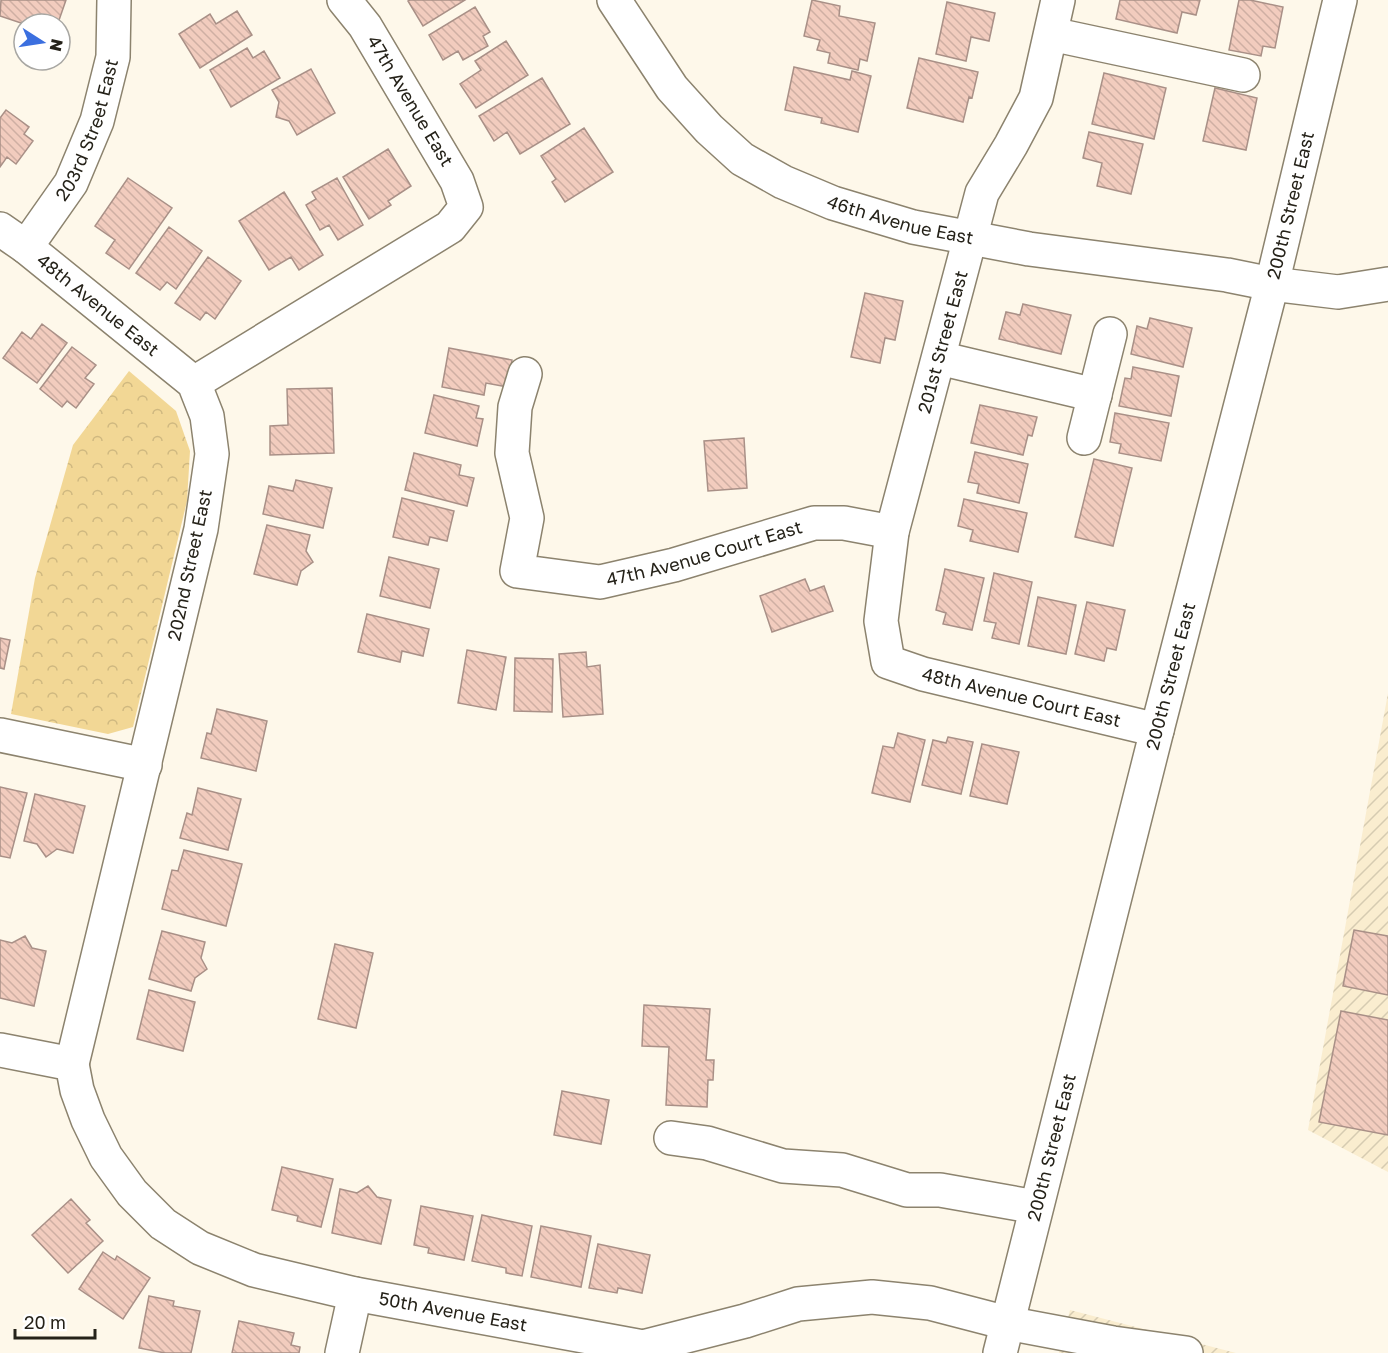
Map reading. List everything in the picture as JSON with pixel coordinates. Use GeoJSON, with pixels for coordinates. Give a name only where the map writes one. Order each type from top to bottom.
{"type":"FeatureCollection","features":[{"type":"Feature","properties":{"kind":"street","name":"203rd Street East"},"geometry":{"type":"LineString","coordinates":[[13,238],[71,183],[97,121],[112,57],[114,0]]}},
{"type":"Feature","properties":{"kind":"street","name":"47th Avenue East"},"geometry":{"type":"LineString","coordinates":[[194,383],[450,227],[466,207],[457,181],[365,26],[345,0]]}},
{"type":"Feature","properties":{"kind":"street","name":"46th Avenue East"},"geometry":{"type":"LineString","coordinates":[[614,0],[672,88],[709,129],[742,159],[783,182],[833,203],[913,226],[1029,249],[1338,292],[1388,284]]}},
{"type":"Feature","properties":{"kind":"street","name":"201st Street East"},"geometry":{"type":"LineString","coordinates":[[888,662],[881,621],[892,532],[982,193],[1036,98],[1058,0]]}},
{"type":"Feature","properties":{"kind":"street","name":"200th Street East"},"geometry":{"type":"LineString","coordinates":[[1004,1338],[1272,284],[1340,0]]}},
{"type":"Feature","properties":{"kind":"street"},"geometry":{"type":"LineString","coordinates":[[1051,34],[1243,75]]}},
{"type":"Feature","properties":{"kind":"street","name":"48th Avenue East"},"geometry":{"type":"LineString","coordinates":[[13,238],[194,383]]}},
{"type":"Feature","properties":{"kind":"street"},"geometry":{"type":"LineString","coordinates":[[1084,438],[1110,334]]}},
{"type":"Feature","properties":{"kind":"street"},"geometry":{"type":"LineString","coordinates":[[939,358],[1095,395]]}},
{"type":"Feature","properties":{"kind":"street","name":"47th Avenue Court East"},"geometry":{"type":"LineString","coordinates":[[525,374],[515,407],[512,453],[527,518],[517,572],[600,582],[674,565],[814,524],[844,523],[892,532]]}},
{"type":"Feature","properties":{"kind":"street","name":"202nd Street East"},"geometry":{"type":"LineString","coordinates":[[72,1064],[201,529],[212,454],[207,416],[194,383]]}},
{"type":"Feature","properties":{"kind":"street","name":"48th Avenue Court East"},"geometry":{"type":"LineString","coordinates":[[888,662],[923,674],[1157,730]]}},
{"type":"Feature","properties":{"kind":"street"},"geometry":{"type":"LineString","coordinates":[[0,735],[144,765]]}},
{"type":"Feature","properties":{"kind":"street"},"geometry":{"type":"LineString","coordinates":[[0,1050],[72,1064]]}},
{"type":"Feature","properties":{"kind":"street","name":"50th Avenue East"},"geometry":{"type":"LineString","coordinates":[[72,1064],[77,1090],[88,1120],[106,1157],[132,1193],[163,1224],[200,1248],[254,1269],[355,1294],[643,1350],[798,1304],[872,1297],[930,1303],[1004,1338],[1113,1343],[1186,1353]]}},
{"type":"Feature","properties":{"kind":"street"},"geometry":{"type":"LineString","coordinates":[[671,1138],[707,1143],[783,1166],[842,1170],[907,1190],[940,1190],[1036,1207]]}},
{"type":"Feature","properties":{"kind":"street"},"geometry":{"type":"LineString","coordinates":[[342,1353],[355,1294]]}},
{"type":"Feature","properties":{"kind":"shaded area"},"geometry":{"type":"Polygon","coordinates":[[[1388,693],[1388,1172],[1308,1130],[1388,693]]]}},
{"type":"Feature","properties":{"kind":"shaded area"},"geometry":{"type":"Polygon","coordinates":[[[1070,1310],[1236,1353],[1059,1353],[1070,1310]]]}},
{"type":"Feature","properties":{"kind":"green space"},"geometry":{"type":"Polygon","coordinates":[[[129,371],[176,411],[190,451],[187,501],[133,727],[108,734],[11,714],[35,578],[73,445],[129,371]]]}},
{"type":"Feature","properties":{"kind":"building"},"geometry":{"type":"Polygon","coordinates":[[[1,0],[66,0],[62,12],[12,12],[12,20],[0,16],[1,0]]]}},
{"type":"Feature","properties":{"kind":"building"},"geometry":{"type":"Polygon","coordinates":[[[465,0],[423,26],[408,1],[465,0]]]}},
{"type":"Feature","properties":{"kind":"building"},"geometry":{"type":"Polygon","coordinates":[[[812,0],[840,6],[839,16],[875,23],[867,61],[860,59],[858,70],[828,63],[830,53],[817,50],[820,40],[804,36],[812,0]]]}},
{"type":"Feature","properties":{"kind":"building"},"geometry":{"type":"Polygon","coordinates":[[[1120,0],[1200,0],[1196,15],[1182,12],[1177,33],[1116,19],[1120,0]]]}},
{"type":"Feature","properties":{"kind":"building"},"geometry":{"type":"Polygon","coordinates":[[[1239,0],[1283,7],[1275,48],[1263,46],[1261,56],[1229,50],[1239,0]]]}},
{"type":"Feature","properties":{"kind":"building"},"geometry":{"type":"Polygon","coordinates":[[[947,2],[995,13],[989,41],[971,37],[966,61],[936,54],[947,2]]]}},
{"type":"Feature","properties":{"kind":"building"},"geometry":{"type":"Polygon","coordinates":[[[475,7],[490,32],[483,36],[488,46],[463,60],[458,51],[443,60],[429,35],[475,7]]]}},
{"type":"Feature","properties":{"kind":"building"},"geometry":{"type":"Polygon","coordinates":[[[237,11],[252,35],[200,68],[179,34],[210,14],[216,24],[237,11]]]}},
{"type":"Feature","properties":{"kind":"building"},"geometry":{"type":"Polygon","coordinates":[[[506,41],[528,75],[476,108],[460,84],[481,70],[475,61],[506,41]]]}},
{"type":"Feature","properties":{"kind":"building"},"geometry":{"type":"Polygon","coordinates":[[[247,48],[253,58],[264,51],[280,78],[231,107],[210,70],[247,48]]]}},
{"type":"Feature","properties":{"kind":"building"},"geometry":{"type":"Polygon","coordinates":[[[919,58],[978,72],[963,122],[907,108],[919,58]]]}},
{"type":"Feature","properties":{"kind":"building"},"geometry":{"type":"Polygon","coordinates":[[[794,67],[850,80],[852,71],[871,76],[858,132],[821,123],[822,118],[785,110],[794,67]]]}},
{"type":"Feature","properties":{"kind":"building"},"geometry":{"type":"Polygon","coordinates":[[[311,69],[335,113],[297,135],[289,121],[276,117],[279,102],[272,90],[311,69]]]}},
{"type":"Feature","properties":{"kind":"building"},"geometry":{"type":"Polygon","coordinates":[[[1104,73],[1166,88],[1154,139],[1092,124],[1104,73]]]}},
{"type":"Feature","properties":{"kind":"building"},"geometry":{"type":"Polygon","coordinates":[[[542,78],[570,124],[520,154],[507,132],[494,141],[479,116],[542,78]]]}},
{"type":"Feature","properties":{"kind":"building"},"geometry":{"type":"Polygon","coordinates":[[[1215,88],[1257,98],[1246,150],[1203,141],[1215,88]]]}},
{"type":"Feature","properties":{"kind":"building"},"geometry":{"type":"Polygon","coordinates":[[[6,110],[29,127],[24,134],[33,141],[16,164],[7,157],[0,167],[0,118],[6,110]]]}},
{"type":"Feature","properties":{"kind":"building"},"geometry":{"type":"Polygon","coordinates":[[[584,128],[613,172],[565,202],[552,182],[556,179],[541,156],[584,128]]]}},
{"type":"Feature","properties":{"kind":"building"},"geometry":{"type":"Polygon","coordinates":[[[1089,132],[1143,144],[1131,194],[1097,186],[1102,163],[1083,158],[1089,132]]]}},
{"type":"Feature","properties":{"kind":"building"},"geometry":{"type":"Polygon","coordinates":[[[388,149],[411,186],[388,201],[391,205],[369,219],[343,177],[388,149]]]}},
{"type":"Feature","properties":{"kind":"building"},"geometry":{"type":"Polygon","coordinates":[[[128,178],[172,208],[129,269],[106,253],[115,240],[95,226],[128,178]]]}},
{"type":"Feature","properties":{"kind":"building"},"geometry":{"type":"Polygon","coordinates":[[[337,178],[363,225],[338,240],[329,225],[320,230],[306,205],[316,199],[312,192],[337,178]]]}},
{"type":"Feature","properties":{"kind":"building"},"geometry":{"type":"Polygon","coordinates":[[[284,192],[323,255],[299,270],[291,257],[269,270],[239,221],[284,192]]]}},
{"type":"Feature","properties":{"kind":"building"},"geometry":{"type":"Polygon","coordinates":[[[169,227],[202,251],[176,289],[167,282],[160,290],[136,273],[169,227]]]}},
{"type":"Feature","properties":{"kind":"building"},"geometry":{"type":"Polygon","coordinates":[[[208,257],[241,281],[215,319],[206,312],[200,320],[175,303],[208,257]]]}},
{"type":"Feature","properties":{"kind":"building"},"geometry":{"type":"Polygon","coordinates":[[[865,293],[903,301],[895,340],[885,338],[880,363],[851,357],[865,293]]]}},
{"type":"Feature","properties":{"kind":"building"},"geometry":{"type":"Polygon","coordinates":[[[1023,304],[1071,315],[1061,354],[999,339],[1006,312],[1020,315],[1023,304]]]}},
{"type":"Feature","properties":{"kind":"building"},"geometry":{"type":"Polygon","coordinates":[[[1150,318],[1192,328],[1183,367],[1131,354],[1137,326],[1147,329],[1150,318]]]}},
{"type":"Feature","properties":{"kind":"building"},"geometry":{"type":"Polygon","coordinates":[[[42,324],[67,343],[37,383],[3,358],[22,332],[31,339],[42,324]]]}},
{"type":"Feature","properties":{"kind":"building"},"geometry":{"type":"Polygon","coordinates":[[[72,347],[96,365],[85,378],[94,384],[76,408],[67,401],[62,407],[40,389],[72,347]]]}},
{"type":"Feature","properties":{"kind":"building"},"geometry":{"type":"Polygon","coordinates":[[[449,348],[512,360],[508,387],[486,383],[484,395],[442,387],[449,348]]]}},
{"type":"Feature","properties":{"kind":"building"},"geometry":{"type":"Polygon","coordinates":[[[1133,367],[1179,376],[1171,416],[1119,406],[1125,378],[1131,379],[1133,367]]]}},
{"type":"Feature","properties":{"kind":"building"},"geometry":{"type":"Polygon","coordinates":[[[332,388],[334,453],[270,455],[270,426],[288,425],[287,389],[332,388]]]}},
{"type":"Feature","properties":{"kind":"building"},"geometry":{"type":"Polygon","coordinates":[[[434,395],[479,406],[476,418],[483,419],[477,446],[425,433],[434,395]]]}},
{"type":"Feature","properties":{"kind":"building"},"geometry":{"type":"Polygon","coordinates":[[[980,405],[1037,417],[1032,436],[1028,435],[1023,455],[971,443],[980,405]]]}},
{"type":"Feature","properties":{"kind":"building"},"geometry":{"type":"Polygon","coordinates":[[[1115,413],[1169,423],[1161,461],[1119,453],[1121,444],[1110,442],[1115,413]]]}},
{"type":"Feature","properties":{"kind":"building"},"geometry":{"type":"Polygon","coordinates":[[[744,438],[747,488],[708,491],[704,441],[744,438]]]}},
{"type":"Feature","properties":{"kind":"building"},"geometry":{"type":"Polygon","coordinates":[[[975,452],[1028,464],[1019,503],[977,493],[979,484],[968,482],[975,452]]]}},
{"type":"Feature","properties":{"kind":"building"},"geometry":{"type":"Polygon","coordinates":[[[414,453],[461,465],[459,475],[474,478],[467,506],[405,490],[414,453]]]}},
{"type":"Feature","properties":{"kind":"building"},"geometry":{"type":"Polygon","coordinates":[[[1094,459],[1132,468],[1113,546],[1075,537],[1094,459]]]}},
{"type":"Feature","properties":{"kind":"building"},"geometry":{"type":"Polygon","coordinates":[[[296,480],[332,488],[323,528],[263,514],[269,486],[293,491],[296,480]]]}},
{"type":"Feature","properties":{"kind":"building"},"geometry":{"type":"Polygon","coordinates":[[[402,498],[454,511],[447,541],[430,537],[428,545],[393,537],[402,498]]]}},
{"type":"Feature","properties":{"kind":"building"},"geometry":{"type":"Polygon","coordinates":[[[964,499],[1027,513],[1018,552],[970,541],[973,530],[958,526],[964,499]]]}},
{"type":"Feature","properties":{"kind":"building"},"geometry":{"type":"Polygon","coordinates":[[[267,525],[310,535],[306,551],[313,562],[301,571],[297,585],[254,574],[267,525]]]}},
{"type":"Feature","properties":{"kind":"building"},"geometry":{"type":"Polygon","coordinates":[[[389,557],[439,569],[430,608],[380,596],[389,557]]]}},
{"type":"Feature","properties":{"kind":"building"},"geometry":{"type":"Polygon","coordinates":[[[945,569],[984,578],[972,630],[943,624],[946,613],[936,610],[945,569]]]}},
{"type":"Feature","properties":{"kind":"building"},"geometry":{"type":"Polygon","coordinates":[[[994,573],[1032,582],[1019,644],[992,638],[996,623],[984,621],[994,573]]]}},
{"type":"Feature","properties":{"kind":"building"},"geometry":{"type":"Polygon","coordinates":[[[805,579],[810,591],[824,586],[833,611],[772,632],[760,596],[805,579]]]}},
{"type":"Feature","properties":{"kind":"building"},"geometry":{"type":"Polygon","coordinates":[[[1038,597],[1076,605],[1066,654],[1028,646],[1038,597]]]}},
{"type":"Feature","properties":{"kind":"building"},"geometry":{"type":"Polygon","coordinates":[[[1087,602],[1125,610],[1116,650],[1107,648],[1104,661],[1075,654],[1087,602]]]}},
{"type":"Feature","properties":{"kind":"building"},"geometry":{"type":"Polygon","coordinates":[[[367,614],[429,629],[423,656],[402,651],[400,662],[358,652],[367,614]]]}},
{"type":"Feature","properties":{"kind":"building"},"geometry":{"type":"Polygon","coordinates":[[[0,638],[10,640],[4,669],[0,668],[0,638]]]}},
{"type":"Feature","properties":{"kind":"building"},"geometry":{"type":"Polygon","coordinates":[[[467,650],[506,657],[496,710],[458,703],[467,650]]]}},
{"type":"Feature","properties":{"kind":"building"},"geometry":{"type":"Polygon","coordinates":[[[586,652],[587,667],[600,665],[603,714],[563,717],[559,654],[586,652]]]}},
{"type":"Feature","properties":{"kind":"building"},"geometry":{"type":"Polygon","coordinates":[[[515,658],[553,659],[552,712],[514,711],[515,658]]]}},
{"type":"Feature","properties":{"kind":"building"},"geometry":{"type":"Polygon","coordinates":[[[217,709],[267,721],[256,771],[201,758],[207,733],[211,734],[217,709]]]}},
{"type":"Feature","properties":{"kind":"building"},"geometry":{"type":"Polygon","coordinates":[[[898,733],[925,740],[910,802],[872,793],[883,746],[894,748],[898,733]]]}},
{"type":"Feature","properties":{"kind":"building"},"geometry":{"type":"Polygon","coordinates":[[[948,737],[973,742],[961,794],[922,785],[933,740],[946,743],[948,737]]]}},
{"type":"Feature","properties":{"kind":"building"},"geometry":{"type":"Polygon","coordinates":[[[982,744],[1019,752],[1007,804],[970,796],[982,744]]]}},
{"type":"Feature","properties":{"kind":"building"},"geometry":{"type":"Polygon","coordinates":[[[0,787],[27,793],[10,858],[0,856],[0,787]]]}},
{"type":"Feature","properties":{"kind":"building"},"geometry":{"type":"Polygon","coordinates":[[[198,788],[241,799],[228,850],[180,838],[187,813],[192,815],[198,788]]]}},
{"type":"Feature","properties":{"kind":"building"},"geometry":{"type":"Polygon","coordinates":[[[35,794],[85,806],[73,853],[57,849],[46,857],[37,844],[24,841],[35,794]]]}},
{"type":"Feature","properties":{"kind":"building"},"geometry":{"type":"Polygon","coordinates":[[[184,850],[242,864],[226,926],[162,909],[172,870],[178,871],[184,850]]]}},
{"type":"Feature","properties":{"kind":"building"},"geometry":{"type":"Polygon","coordinates":[[[1354,930],[1388,936],[1388,995],[1343,986],[1354,930]]]}},
{"type":"Feature","properties":{"kind":"building"},"geometry":{"type":"Polygon","coordinates":[[[162,931],[205,942],[201,958],[207,969],[195,978],[191,991],[149,979],[162,931]]]}},
{"type":"Feature","properties":{"kind":"building"},"geometry":{"type":"Polygon","coordinates":[[[25,936],[32,948],[46,951],[34,1006],[0,998],[0,940],[12,943],[25,936]]]}},
{"type":"Feature","properties":{"kind":"building"},"geometry":{"type":"Polygon","coordinates":[[[335,944],[373,953],[356,1028],[318,1019],[335,944]]]}},
{"type":"Feature","properties":{"kind":"building"},"geometry":{"type":"Polygon","coordinates":[[[149,990],[195,1002],[183,1051],[137,1039],[149,990]]]}},
{"type":"Feature","properties":{"kind":"building"},"geometry":{"type":"Polygon","coordinates":[[[644,1005],[710,1009],[706,1060],[714,1060],[713,1080],[708,1080],[707,1107],[666,1105],[669,1047],[642,1046],[644,1005]]]}},
{"type":"Feature","properties":{"kind":"building"},"geometry":{"type":"Polygon","coordinates":[[[1341,1011],[1388,1020],[1388,1135],[1319,1122],[1341,1011]]]}},
{"type":"Feature","properties":{"kind":"building"},"geometry":{"type":"Polygon","coordinates":[[[562,1091],[609,1100],[601,1144],[554,1135],[562,1091]]]}},
{"type":"Feature","properties":{"kind":"building"},"geometry":{"type":"Polygon","coordinates":[[[282,1167],[333,1179],[321,1227],[297,1221],[298,1216],[272,1210],[282,1167]]]}},
{"type":"Feature","properties":{"kind":"building"},"geometry":{"type":"Polygon","coordinates":[[[368,1186],[377,1197],[391,1200],[381,1244],[332,1233],[340,1189],[357,1193],[368,1186]]]}},
{"type":"Feature","properties":{"kind":"building"},"geometry":{"type":"Polygon","coordinates":[[[71,1199],[90,1220],[86,1223],[103,1241],[68,1273],[32,1235],[71,1199]]]}},
{"type":"Feature","properties":{"kind":"building"},"geometry":{"type":"Polygon","coordinates":[[[421,1206],[473,1216],[464,1260],[428,1253],[429,1248],[414,1245],[421,1206]]]}},
{"type":"Feature","properties":{"kind":"building"},"geometry":{"type":"Polygon","coordinates":[[[482,1215],[532,1226],[522,1276],[506,1273],[506,1268],[472,1261],[482,1215]]]}},
{"type":"Feature","properties":{"kind":"building"},"geometry":{"type":"Polygon","coordinates":[[[541,1226],[591,1236],[581,1287],[531,1277],[541,1226]]]}},
{"type":"Feature","properties":{"kind":"building"},"geometry":{"type":"Polygon","coordinates":[[[598,1244],[650,1255],[642,1293],[618,1288],[617,1293],[589,1288],[598,1244]]]}},
{"type":"Feature","properties":{"kind":"building"},"geometry":{"type":"Polygon","coordinates":[[[103,1252],[115,1260],[117,1256],[150,1278],[123,1319],[79,1289],[103,1252]]]}},
{"type":"Feature","properties":{"kind":"building"},"geometry":{"type":"Polygon","coordinates":[[[149,1296],[174,1301],[173,1306],[200,1311],[191,1353],[165,1353],[139,1348],[149,1296]]]}},
{"type":"Feature","properties":{"kind":"building"},"geometry":{"type":"Polygon","coordinates":[[[239,1321],[294,1333],[291,1345],[300,1347],[299,1353],[232,1353],[239,1321]]]}}]}
